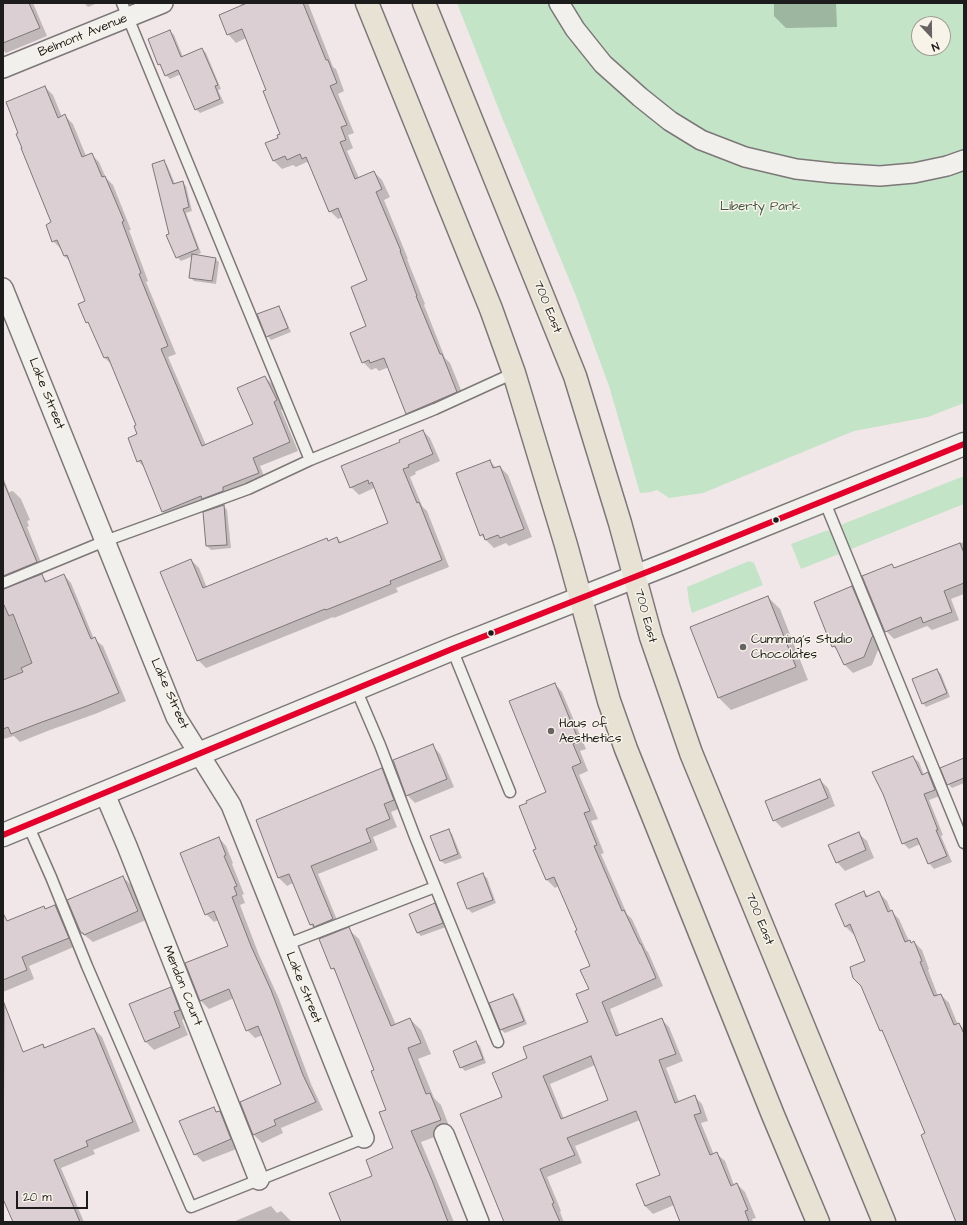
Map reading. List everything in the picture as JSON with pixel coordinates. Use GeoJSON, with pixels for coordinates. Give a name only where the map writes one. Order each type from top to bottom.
{"type":"FeatureCollection","features":[{"type":"Feature","properties":{"kind":"main road"},"geometry":{"type":"LineString","coordinates":[[367,3],[488,302],[514,373],[535,440],[609,701],[626,749],[773,1115],[818,1222]]}},
{"type":"Feature","properties":{"kind":"main road","name":"700 East"},"geometry":{"type":"LineString","coordinates":[[424,3],[575,376],[635,577],[651,637],[691,753],[884,1222]]}},
{"type":"Feature","properties":{"kind":"street","name":"Belmont Avenue"},"geometry":{"type":"LineString","coordinates":[[3,68],[125,10],[163,3]]}},
{"type":"Feature","properties":{"kind":"street"},"geometry":{"type":"LineString","coordinates":[[558,3],[575,29],[603,64],[640,97],[670,121],[701,140],[745,158],[796,169],[880,176],[914,173],[947,166],[964,160]]}},
{"type":"Feature","properties":{"kind":"street","name":"Lake Street"},"geometry":{"type":"LineString","coordinates":[[3,288],[176,717],[231,806],[364,1138]]}},
{"type":"Feature","properties":{"kind":"street"},"geometry":{"type":"LineString","coordinates":[[3,835],[356,688],[964,444]]}},
{"type":"Feature","properties":{"kind":"street","name":"Mendon Court"},"geometry":{"type":"LineString","coordinates":[[104,792],[127,846],[259,1180]]}},
{"type":"Feature","properties":{"kind":"street"},"geometry":{"type":"LineString","coordinates":[[444,1134],[479,1222]]}},
{"type":"Feature","properties":{"kind":"lane"},"geometry":{"type":"LineString","coordinates":[[125,10],[310,460]]}},
{"type":"Feature","properties":{"kind":"lane"},"geometry":{"type":"LineString","coordinates":[[3,583],[105,541],[248,489],[310,460],[435,409],[514,373]]}},
{"type":"Feature","properties":{"kind":"lane"},"geometry":{"type":"LineString","coordinates":[[824,500],[964,843]]}},
{"type":"Feature","properties":{"kind":"lane"},"geometry":{"type":"LineString","coordinates":[[452,649],[510,792]]}},
{"type":"Feature","properties":{"kind":"lane"},"geometry":{"type":"LineString","coordinates":[[356,688],[498,1042]]}},
{"type":"Feature","properties":{"kind":"lane"},"geometry":{"type":"LineString","coordinates":[[28,825],[191,1207],[364,1138]]}},
{"type":"Feature","properties":{"kind":"lane"},"geometry":{"type":"LineString","coordinates":[[286,945],[435,886]]}},
{"type":"Feature","properties":{"kind":"green space","name":"Liberty Park"},"geometry":{"type":"Polygon","coordinates":[[[457,3],[964,3],[964,403],[928,417],[854,431],[703,493],[669,498],[657,490],[640,493],[609,386],[576,296],[503,120],[457,3]]]}},
{"type":"Feature","properties":{"kind":"green space"},"geometry":{"type":"Polygon","coordinates":[[[964,476],[964,504],[851,549],[842,526],[843,524],[964,476]]]}},
{"type":"Feature","properties":{"kind":"green space"},"geometry":{"type":"Polygon","coordinates":[[[828,530],[839,554],[801,569],[791,544],[828,530]]]}},
{"type":"Feature","properties":{"kind":"green space"},"geometry":{"type":"Polygon","coordinates":[[[749,561],[754,563],[763,585],[692,613],[687,587],[749,561]]]}},
{"type":"Feature","properties":{"kind":"building"},"geometry":{"type":"Polygon","coordinates":[[[3,3],[29,3],[40,28],[3,43],[3,3]]]}},
{"type":"Feature","properties":{"kind":"building"},"geometry":{"type":"Polygon","coordinates":[[[247,3],[303,3],[337,83],[330,86],[347,125],[341,127],[346,140],[340,142],[355,179],[374,171],[382,189],[376,192],[401,251],[416,296],[457,392],[406,414],[384,358],[370,363],[369,360],[362,363],[350,333],[366,326],[351,287],[367,280],[338,208],[329,212],[306,157],[302,159],[300,154],[287,160],[285,156],[273,161],[265,143],[278,138],[277,135],[280,134],[263,91],[266,90],[242,29],[227,35],[219,15],[247,3]]]}},
{"type":"Feature","properties":{"kind":"building"},"geometry":{"type":"Polygon","coordinates":[[[170,30],[181,57],[202,48],[218,85],[215,86],[220,99],[195,110],[178,70],[165,76],[160,64],[158,65],[148,39],[170,30]]]}},
{"type":"Feature","properties":{"kind":"building"},"geometry":{"type":"Polygon","coordinates":[[[45,86],[58,118],[65,114],[82,157],[92,153],[102,177],[105,176],[124,221],[122,222],[141,273],[139,274],[168,346],[161,349],[202,446],[253,424],[237,388],[265,376],[277,400],[274,402],[290,442],[253,458],[259,473],[223,487],[223,491],[202,499],[201,496],[162,512],[141,460],[137,462],[128,438],[137,434],[134,426],[136,425],[108,357],[104,358],[88,322],[86,323],[78,304],[85,301],[67,255],[64,256],[57,240],[52,242],[46,225],[51,222],[21,148],[16,134],[18,133],[6,102],[45,86]]]}},
{"type":"Feature","properties":{"kind":"building"},"geometry":{"type":"Polygon","coordinates":[[[164,160],[173,184],[183,181],[189,207],[183,209],[198,249],[176,258],[166,235],[169,234],[152,164],[164,160]]]}},
{"type":"Feature","properties":{"kind":"building"},"geometry":{"type":"Polygon","coordinates":[[[192,254],[216,258],[212,281],[189,278],[192,254]]]}},
{"type":"Feature","properties":{"kind":"building"},"geometry":{"type":"Polygon","coordinates":[[[279,306],[288,328],[266,337],[257,314],[279,306]]]}},
{"type":"Feature","properties":{"kind":"building"},"geometry":{"type":"Polygon","coordinates":[[[423,430],[433,454],[408,465],[409,467],[403,469],[417,503],[419,502],[442,560],[390,581],[391,584],[197,661],[160,572],[191,559],[203,588],[327,538],[328,541],[337,537],[339,543],[388,523],[372,482],[369,484],[368,480],[350,488],[341,466],[400,442],[399,440],[423,430]]]}},
{"type":"Feature","properties":{"kind":"building"},"geometry":{"type":"Polygon","coordinates":[[[490,460],[493,468],[500,466],[524,529],[500,538],[498,535],[485,540],[483,534],[480,536],[456,473],[490,460]]]}},
{"type":"Feature","properties":{"kind":"building"},"geometry":{"type":"Polygon","coordinates":[[[3,481],[37,562],[3,576],[3,481]]]}},
{"type":"Feature","properties":{"kind":"building"},"geometry":{"type":"Polygon","coordinates":[[[224,505],[227,545],[206,546],[203,512],[224,505]]]}},
{"type":"Feature","properties":{"kind":"building"},"geometry":{"type":"Polygon","coordinates":[[[960,543],[964,553],[964,583],[944,591],[952,612],[923,623],[921,617],[885,632],[862,576],[892,564],[894,568],[960,543]]]}},
{"type":"Feature","properties":{"kind":"building"},"geometry":{"type":"Polygon","coordinates":[[[42,574],[45,582],[64,574],[91,639],[95,637],[119,693],[11,734],[8,727],[3,729],[3,680],[23,672],[21,668],[32,663],[13,614],[9,616],[3,603],[3,589],[42,574]]]}},
{"type":"Feature","properties":{"kind":"building"},"geometry":{"type":"Polygon","coordinates":[[[852,586],[873,636],[864,657],[844,665],[835,646],[832,647],[814,602],[852,586]]]}},
{"type":"Feature","properties":{"kind":"building","name":"Cumming's Studio Chocolates"},"geometry":{"type":"Polygon","coordinates":[[[768,596],[796,667],[718,698],[690,627],[768,596]]]}},
{"type":"Feature","properties":{"kind":"building"},"geometry":{"type":"Polygon","coordinates":[[[937,669],[947,693],[922,704],[912,679],[937,669]]]}},
{"type":"Feature","properties":{"kind":"building"},"geometry":{"type":"Polygon","coordinates":[[[555,683],[579,741],[573,744],[581,763],[572,767],[590,811],[584,813],[597,845],[594,846],[622,911],[624,910],[656,978],[602,1002],[616,1036],[662,1018],[676,1054],[659,1060],[675,1103],[695,1095],[701,1113],[694,1115],[710,1155],[717,1152],[731,1186],[737,1183],[748,1210],[745,1211],[749,1222],[680,1222],[670,1196],[645,1206],[636,1184],[660,1175],[636,1111],[567,1138],[575,1155],[540,1169],[560,1222],[504,1222],[460,1114],[502,1097],[492,1073],[527,1058],[523,1047],[588,1022],[576,994],[589,989],[580,970],[590,966],[575,931],[577,930],[554,877],[546,880],[533,850],[536,849],[519,806],[527,803],[526,801],[546,792],[509,701],[555,683]],[[591,1056],[543,1076],[561,1119],[608,1100],[591,1056]]]}},
{"type":"Feature","properties":{"kind":"building"},"geometry":{"type":"Polygon","coordinates":[[[433,744],[447,779],[406,796],[393,760],[433,744]]]}},
{"type":"Feature","properties":{"kind":"building"},"geometry":{"type":"Polygon","coordinates":[[[913,756],[922,775],[928,772],[935,790],[924,794],[938,830],[936,830],[947,856],[928,864],[917,838],[902,844],[883,794],[872,772],[913,756]]]}},
{"type":"Feature","properties":{"kind":"building"},"geometry":{"type":"Polygon","coordinates":[[[964,758],[964,778],[947,785],[940,768],[964,758]]]}},
{"type":"Feature","properties":{"kind":"building"},"geometry":{"type":"Polygon","coordinates":[[[382,768],[394,800],[384,804],[390,819],[366,829],[371,842],[311,866],[333,919],[314,927],[313,924],[310,925],[289,874],[278,878],[256,820],[382,768]]]}},
{"type":"Feature","properties":{"kind":"building"},"geometry":{"type":"Polygon","coordinates":[[[820,779],[828,798],[773,821],[765,801],[820,779]]]}},
{"type":"Feature","properties":{"kind":"building"},"geometry":{"type":"Polygon","coordinates":[[[449,829],[458,854],[440,861],[430,836],[449,829]]]}},
{"type":"Feature","properties":{"kind":"building"},"geometry":{"type":"Polygon","coordinates":[[[859,832],[866,850],[836,863],[828,845],[859,832]]]}},
{"type":"Feature","properties":{"kind":"building"},"geometry":{"type":"Polygon","coordinates":[[[219,837],[226,855],[224,856],[237,886],[234,887],[237,895],[232,897],[251,946],[271,990],[303,1075],[316,1102],[274,1120],[276,1125],[253,1135],[240,1102],[281,1084],[258,1026],[246,1031],[229,989],[200,1001],[185,963],[228,946],[214,911],[205,915],[180,853],[219,837]]]}},
{"type":"Feature","properties":{"kind":"building"},"geometry":{"type":"Polygon","coordinates":[[[483,873],[493,900],[467,909],[457,883],[483,873]]]}},
{"type":"Feature","properties":{"kind":"building"},"geometry":{"type":"Polygon","coordinates":[[[123,876],[138,911],[84,935],[81,933],[67,900],[123,876]]]}},
{"type":"Feature","properties":{"kind":"building"},"geometry":{"type":"Polygon","coordinates":[[[864,891],[866,897],[879,891],[888,912],[892,910],[905,942],[910,940],[911,943],[914,941],[922,961],[920,962],[934,996],[941,994],[954,1025],[959,1023],[964,1034],[964,1222],[956,1222],[921,1135],[925,1133],[882,1030],[880,1031],[861,986],[853,978],[850,967],[865,961],[850,924],[845,927],[835,904],[864,891]]]}},
{"type":"Feature","properties":{"kind":"building"},"geometry":{"type":"Polygon","coordinates":[[[435,903],[443,923],[417,933],[409,914],[435,903]]]}},
{"type":"Feature","properties":{"kind":"building"},"geometry":{"type":"Polygon","coordinates":[[[55,905],[69,938],[22,957],[27,970],[3,980],[3,913],[7,921],[44,906],[45,909],[55,905]]]}},
{"type":"Feature","properties":{"kind":"building"},"geometry":{"type":"Polygon","coordinates":[[[349,927],[391,1026],[410,1018],[421,1043],[408,1048],[426,1094],[430,1093],[441,1120],[411,1131],[448,1222],[341,1222],[329,1193],[372,1176],[366,1160],[393,1148],[379,1112],[386,1110],[371,1071],[374,1070],[334,968],[331,969],[319,939],[349,927]]]}},
{"type":"Feature","properties":{"kind":"building"},"geometry":{"type":"Polygon","coordinates":[[[171,987],[180,1010],[174,1012],[180,1027],[145,1042],[129,1004],[171,987]]]}},
{"type":"Feature","properties":{"kind":"building"},"geometry":{"type":"Polygon","coordinates":[[[513,994],[524,1021],[500,1030],[489,1003],[513,994]]]}},
{"type":"Feature","properties":{"kind":"building"},"geometry":{"type":"Polygon","coordinates":[[[4,1003],[23,1052],[43,1044],[44,1048],[94,1028],[133,1122],[86,1141],[88,1146],[54,1160],[80,1222],[13,1222],[3,1199],[4,1003]]]}},
{"type":"Feature","properties":{"kind":"building"},"geometry":{"type":"Polygon","coordinates":[[[476,1041],[483,1059],[460,1068],[453,1051],[476,1041]]]}},
{"type":"Feature","properties":{"kind":"building"},"geometry":{"type":"Polygon","coordinates":[[[214,1107],[216,1112],[220,1111],[231,1139],[194,1155],[179,1121],[214,1107]]]}},
{"type":"Feature","properties":{"kind":"transit line"},"geometry":{"type":"LineString","coordinates":[[3,835],[452,649],[964,444]]}},
{"type":"Feature","properties":{"kind":"place","name":"Cumming's Studio Chocolates"},"geometry":{"type":"Point","coordinates":[743,647]}},
{"type":"Feature","properties":{"kind":"place","name":"Haus of Aesthetics"},"geometry":{"type":"Point","coordinates":[551,731]}}]}
